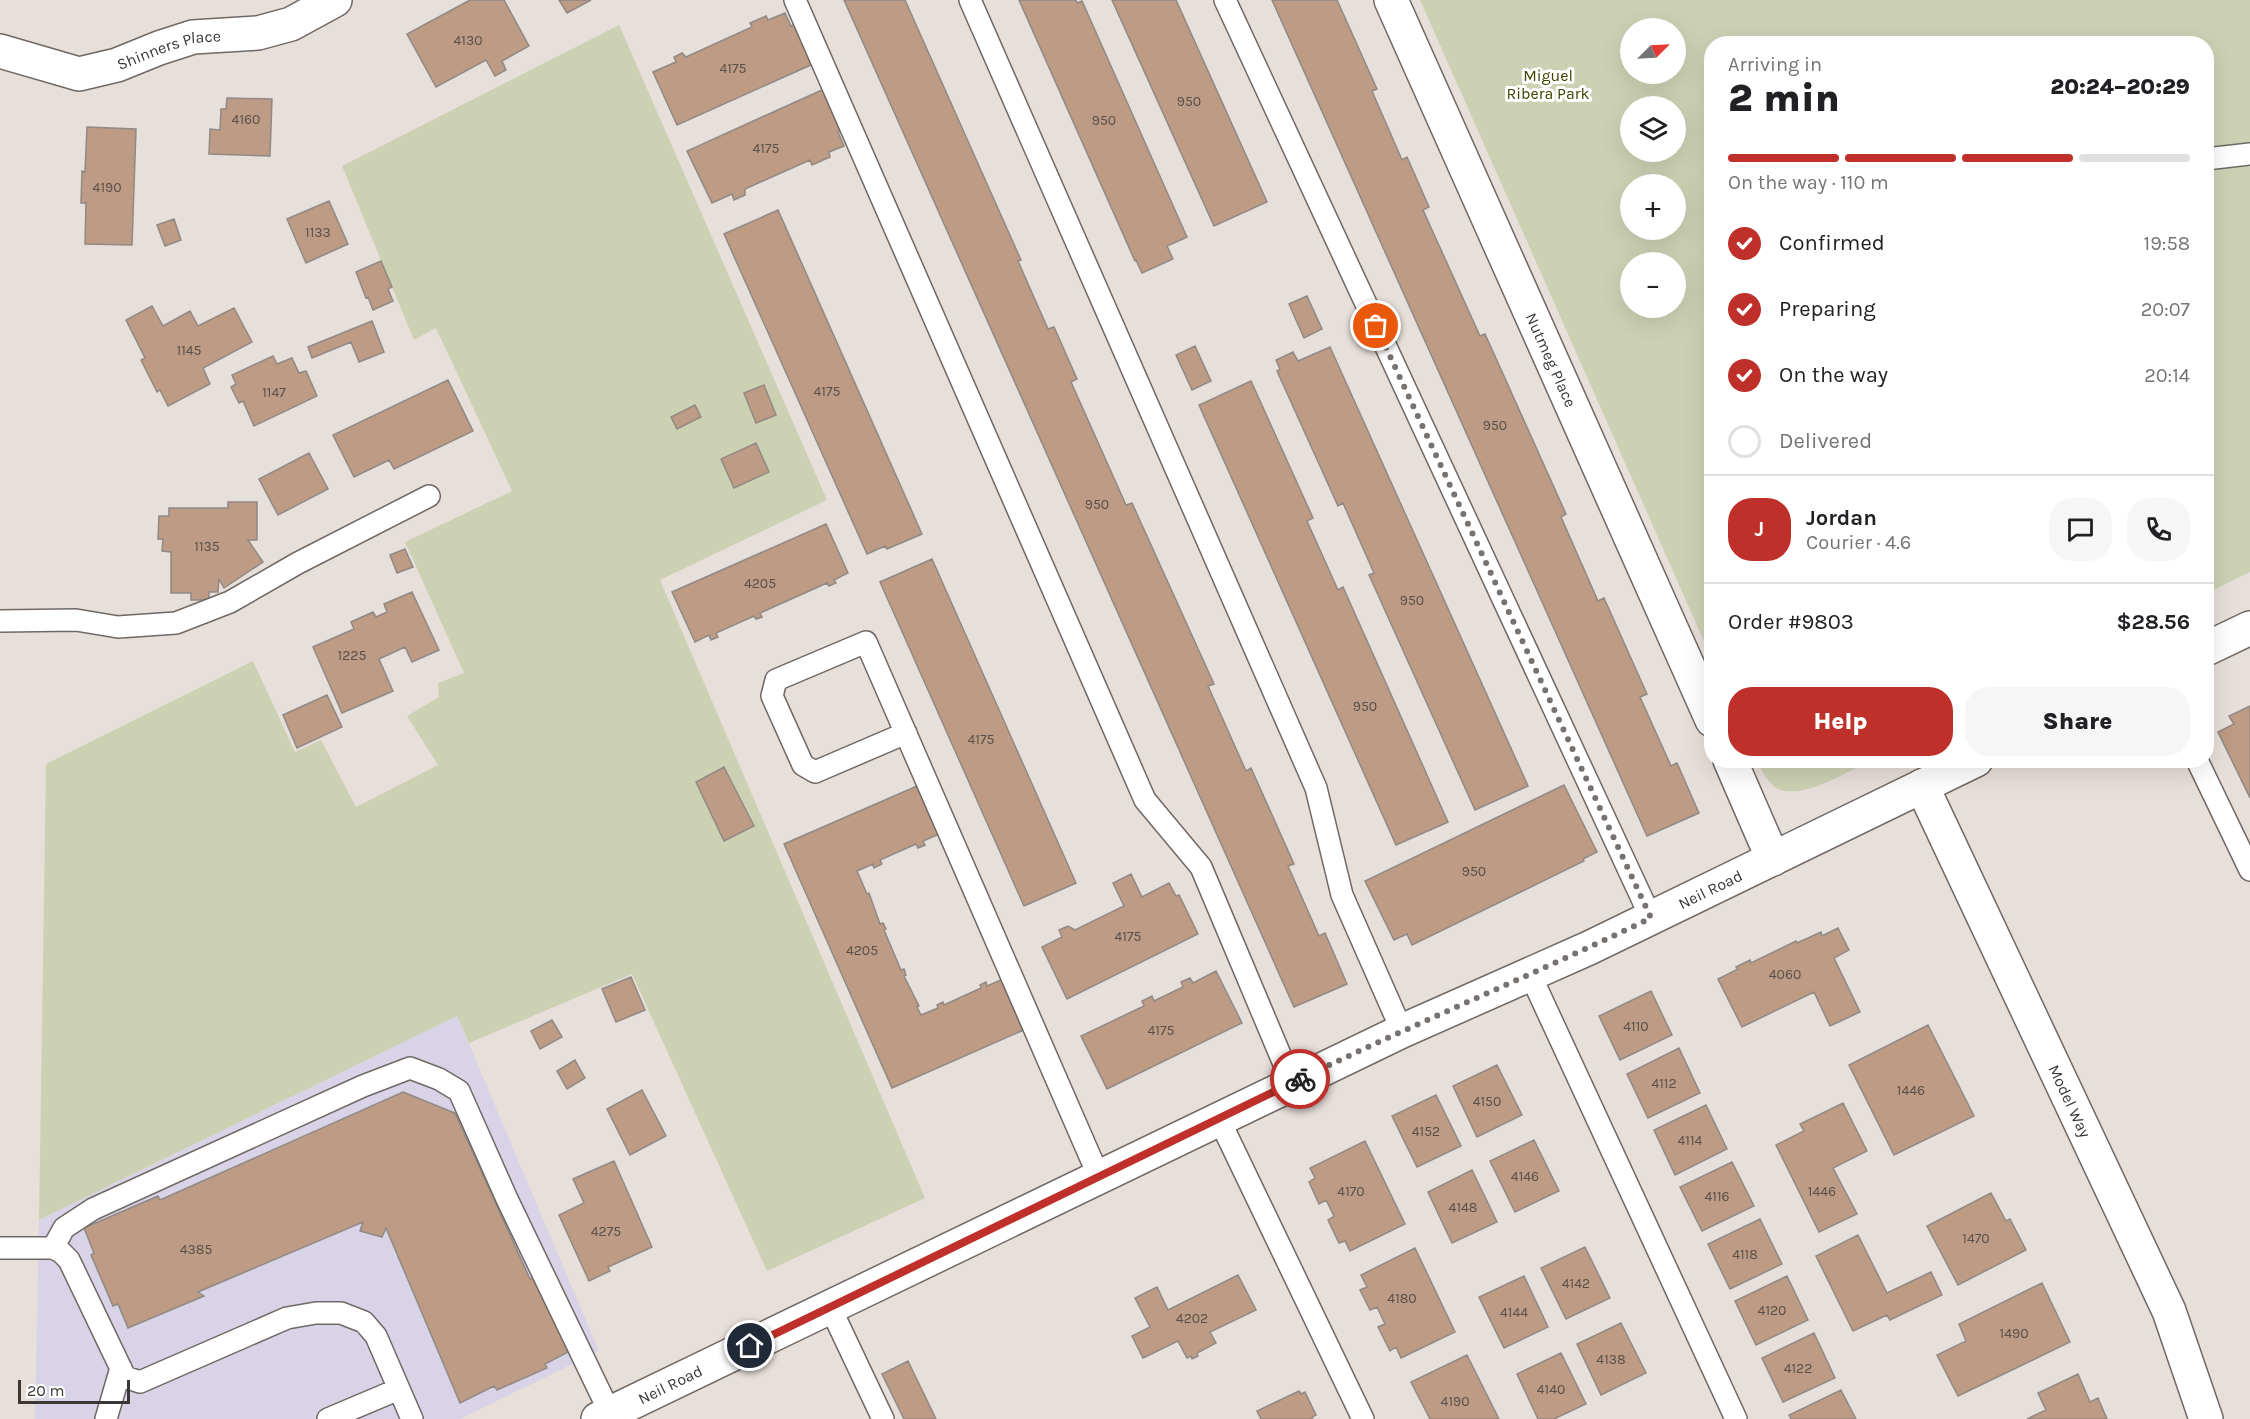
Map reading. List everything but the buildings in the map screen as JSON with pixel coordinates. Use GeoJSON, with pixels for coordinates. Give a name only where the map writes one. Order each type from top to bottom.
{"type":"FeatureCollection","features":[{"type":"Feature","properties":{"kind":"street","name":"Shinners Place"},"geometry":{"type":"LineString","coordinates":[[0,51],[79,74],[117,65],[193,37],[258,33],[291,24],[335,0]]}},
{"type":"Feature","properties":{"kind":"street","name":"Nutmeg Place"},"geometry":{"type":"LineString","coordinates":[[1391,0],[1704,702]]}},
{"type":"Feature","properties":{"kind":"street"},"geometry":{"type":"LineString","coordinates":[[2214,645],[2250,628]]}},
{"type":"Feature","properties":{"kind":"street"},"geometry":{"type":"LineString","coordinates":[[1733,768],[1773,859]]}},
{"type":"Feature","properties":{"kind":"street","name":"Neil Road"},"geometry":{"type":"LineString","coordinates":[[604,1416],[1292,1083],[1651,918],[1959,768]]}},
{"type":"Feature","properties":{"kind":"street","name":"Model Way"},"geometry":{"type":"LineString","coordinates":[[1922,786],[2169,1311],[2206,1419]]}},
{"type":"Feature","properties":{"kind":"lane"},"geometry":{"type":"LineString","coordinates":[[795,0],[1145,800],[1201,867],[1292,1083]]}},
{"type":"Feature","properties":{"kind":"lane"},"geometry":{"type":"LineString","coordinates":[[970,0],[1316,788],[1342,895],[1402,1031]]}},
{"type":"Feature","properties":{"kind":"lane"},"geometry":{"type":"LineString","coordinates":[[1225,0],[1651,918]]}},
{"type":"Feature","properties":{"kind":"lane"},"geometry":{"type":"LineString","coordinates":[[2214,158],[2250,154]]}},
{"type":"Feature","properties":{"kind":"lane"},"geometry":{"type":"LineString","coordinates":[[0,621],[76,620],[118,627],[176,623],[230,602],[298,563],[429,496]]}},
{"type":"Feature","properties":{"kind":"lane"},"geometry":{"type":"LineString","coordinates":[[906,733],[815,772],[803,765],[772,696],[776,680],[866,642],[906,733],[1099,1177]]}},
{"type":"Feature","properties":{"kind":"lane"},"geometry":{"type":"LineString","coordinates":[[2200,768],[2250,870]]}},
{"type":"Feature","properties":{"kind":"lane"},"geometry":{"type":"LineString","coordinates":[[1530,974],[1736,1419]]}},
{"type":"Feature","properties":{"kind":"lane"},"geometry":{"type":"LineString","coordinates":[[53,1248],[64,1228],[93,1209],[363,1086],[410,1068],[439,1079],[459,1091],[604,1416]]}},
{"type":"Feature","properties":{"kind":"lane"},"geometry":{"type":"LineString","coordinates":[[1219,1119],[1363,1419]]}},
{"type":"Feature","properties":{"kind":"lane"},"geometry":{"type":"LineString","coordinates":[[0,1248],[53,1248],[69,1260],[125,1377],[140,1382],[287,1318],[316,1313],[341,1313],[364,1322],[376,1336],[412,1419]]}},
{"type":"Feature","properties":{"kind":"lane"},"geometry":{"type":"LineString","coordinates":[[830,1307],[883,1419]]}},
{"type":"Feature","properties":{"kind":"lane"},"geometry":{"type":"LineString","coordinates":[[106,1419],[121,1368]]}},
{"type":"Feature","properties":{"kind":"lane"},"geometry":{"type":"LineString","coordinates":[[328,1419],[399,1389]]}},
{"type":"Feature","properties":{"kind":"shaded area"},"geometry":{"type":"Polygon","coordinates":[[[457,1016],[599,1351],[460,1419],[35,1419],[39,1220],[457,1016]]]}},
{"type":"Feature","properties":{"kind":"green space","name":"Miguel Ribera Park"},"geometry":{"type":"Polygon","coordinates":[[[1420,0],[2250,0],[2250,572],[2214,590],[2214,36],[1704,36],[1704,641],[1420,0]]]}},
{"type":"Feature","properties":{"kind":"green space"},"geometry":{"type":"Polygon","coordinates":[[[619,25],[827,500],[660,580],[925,1198],[767,1271],[632,974],[469,1043],[457,1016],[39,1220],[46,764],[253,661],[295,752],[321,740],[356,807],[438,765],[407,716],[439,697],[438,683],[464,673],[405,542],[512,491],[436,328],[414,340],[342,166],[619,25]]]}},
{"type":"Feature","properties":{"kind":"green space"},"geometry":{"type":"Polygon","coordinates":[[[1761,768],[1856,768],[1824,784],[1797,791],[1776,788],[1761,768]]]}},
{"type":"Feature","properties":{"kind":"way so far"},"geometry":{"type":"LineString","coordinates":[[1300,1079],[1651,918],[1376,326]]}},
{"type":"Feature","properties":{"kind":"route"},"geometry":{"type":"LineString","coordinates":[[750,1346],[1300,1079]]}}]}
